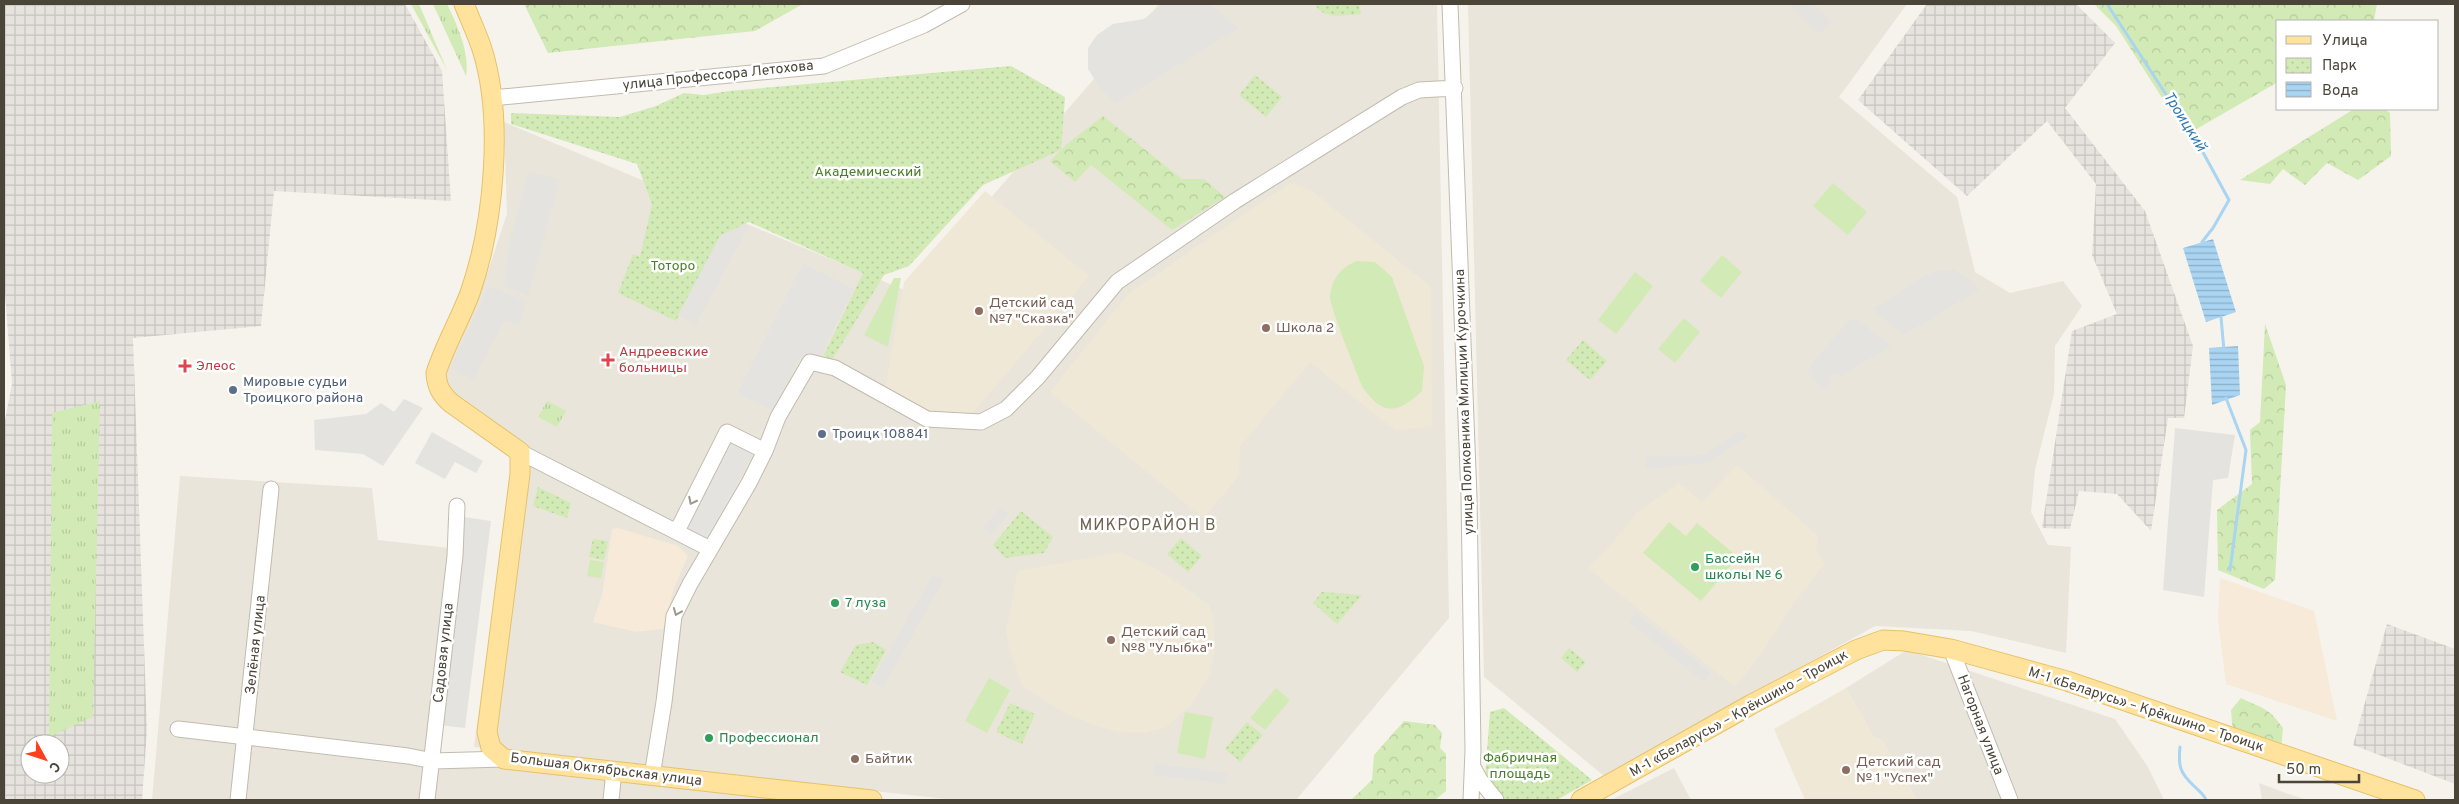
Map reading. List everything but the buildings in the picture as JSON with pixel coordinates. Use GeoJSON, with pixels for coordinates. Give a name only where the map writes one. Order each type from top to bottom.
{"type":"FeatureCollection","features":[{"type":"Feature","properties":{"kind":"main road"},"geometry":{"type":"LineString","coordinates":[[464,4],[482,50],[492,98],[494,110],[494,151],[488,219],[469,293],[440,360],[436,373],[437,384],[442,394],[451,403],[520,452]]}},
{"type":"Feature","properties":{"kind":"main road","name":"Большая Октябрьская улица"},"geometry":{"type":"LineString","coordinates":[[520,452],[520,474],[487,732],[491,748],[504,759],[819,798],[872,800]]}},
{"type":"Feature","properties":{"kind":"main road","name":"М-1 «Беларусь» – Крёкшино – Троицк"},"geometry":{"type":"LineString","coordinates":[[1582,800],[1752,704],[1868,645],[1883,640],[1904,641],[1951,649],[2067,681],[2415,800]]}},
{"type":"Feature","properties":{"kind":"street","name":"улица Профессора Летохова"},"geometry":{"type":"LineString","coordinates":[[492,98],[824,66],[924,25],[962,4]]}},
{"type":"Feature","properties":{"kind":"street","name":"улица Полковника Милиции Курочкина"},"geometry":{"type":"LineString","coordinates":[[1450,4],[1455,88],[1469,497],[1471,800]]}},
{"type":"Feature","properties":{"kind":"street"},"geometry":{"type":"LineString","coordinates":[[652,776],[674,616],[698,568],[749,483],[765,451],[778,417],[810,362],[835,368],[927,419],[981,422],[1006,409],[1038,376],[1117,282],[1236,201],[1402,97],[1419,90],[1455,88]]}},
{"type":"Feature","properties":{"kind":"street"},"geometry":{"type":"LineString","coordinates":[[677,531],[727,432],[765,451]]}},
{"type":"Feature","properties":{"kind":"street"},"geometry":{"type":"LineString","coordinates":[[520,452],[710,549]]}},
{"type":"Feature","properties":{"kind":"street","name":"Зелёная улица"},"geometry":{"type":"LineString","coordinates":[[238,800],[271,489]]}},
{"type":"Feature","properties":{"kind":"street","name":"Садовая улица"},"geometry":{"type":"LineString","coordinates":[[427,800],[433,761],[455,556],[457,506]]}},
{"type":"Feature","properties":{"kind":"street","name":"Нагорная улица"},"geometry":{"type":"LineString","coordinates":[[1951,649],[2010,800]]}},
{"type":"Feature","properties":{"kind":"street"},"geometry":{"type":"LineString","coordinates":[[178,729],[408,756],[433,761],[504,759]]}},
{"type":"Feature","properties":{"kind":"street"},"geometry":{"type":"LineString","coordinates":[[1472,765],[1480,780],[1496,800]]}},
{"type":"Feature","properties":{"kind":"street"},"geometry":{"type":"LineString","coordinates":[[611,800],[614,772]]}},
{"type":"Feature","properties":{"kind":"shaded area"},"geometry":{"type":"Polygon","coordinates":[[[4,4],[405,4],[442,71],[451,201],[274,191],[261,326],[133,338],[147,730],[142,800],[4,800],[4,425],[12,384],[4,280],[4,4]]]}},
{"type":"Feature","properties":{"kind":"shaded area"},"geometry":{"type":"Polygon","coordinates":[[[1159,4],[1437,4],[1449,618],[1296,800],[955,800],[474,747],[516,440],[452,401],[441,376],[486,277],[507,214],[504,122],[909,292],[1159,4]]]}},
{"type":"Feature","properties":{"kind":"shaded area"},"geometry":{"type":"Polygon","coordinates":[[[1163,4],[1210,4],[1239,28],[1116,103],[1100,88],[1088,69],[1088,48],[1097,35],[1113,24],[1144,19],[1163,4]]]}},
{"type":"Feature","properties":{"kind":"shaded area"},"geometry":{"type":"Polygon","coordinates":[[[1468,4],[1907,4],[1839,97],[1957,197],[1975,272],[2010,293],[2063,281],[2082,306],[2055,346],[2054,394],[2035,470],[2031,512],[2048,545],[2071,547],[2066,653],[1971,631],[1875,626],[1604,776],[1484,677],[1468,4]]]}},
{"type":"Feature","properties":{"kind":"shaded area"},"geometry":{"type":"Polygon","coordinates":[[[1789,4],[1813,4],[1832,22],[1819,34],[1789,4]]]}},
{"type":"Feature","properties":{"kind":"shaded area"},"geometry":{"type":"Polygon","coordinates":[[[1927,4],[2076,4],[2115,43],[2065,108],[2145,211],[2193,346],[2184,418],[2168,418],[2151,531],[2117,494],[2079,491],[2070,529],[2042,528],[2072,331],[2117,314],[2092,255],[2096,184],[2047,121],[1967,196],[1858,100],[1927,4]]]}},
{"type":"Feature","properties":{"kind":"shaded area"},"geometry":{"type":"Polygon","coordinates":[[[529,171],[560,180],[528,296],[504,286],[510,240],[529,171]]]}},
{"type":"Feature","properties":{"kind":"shaded area","name":"Школа 2"},"geometry":{"type":"Polygon","coordinates":[[[1290,183],[1311,190],[1431,287],[1432,426],[1396,431],[1310,362],[1240,447],[1239,476],[1203,518],[1050,392],[1128,294],[1290,183]]]}},
{"type":"Feature","properties":{"kind":"shaded area","name":"Детский сад №7 \"Сказка\""},"geometry":{"type":"Polygon","coordinates":[[[985,191],[1089,276],[971,415],[923,415],[884,395],[904,282],[985,191]]]}},
{"type":"Feature","properties":{"kind":"shaded area"},"geometry":{"type":"Polygon","coordinates":[[[745,224],[749,226],[696,325],[678,315],[720,236],[745,224]]]}},
{"type":"Feature","properties":{"kind":"shaded area"},"geometry":{"type":"Polygon","coordinates":[[[803,263],[854,289],[815,366],[799,358],[773,411],[737,393],[803,263]]]}},
{"type":"Feature","properties":{"kind":"shaded area"},"geometry":{"type":"Polygon","coordinates":[[[1940,270],[1955,270],[1971,280],[1979,290],[1904,335],[1872,309],[1924,276],[1940,270]]]}},
{"type":"Feature","properties":{"kind":"shaded area"},"geometry":{"type":"Polygon","coordinates":[[[489,286],[527,301],[519,325],[505,320],[473,380],[450,368],[489,286]]]}},
{"type":"Feature","properties":{"kind":"shaded area"},"geometry":{"type":"Polygon","coordinates":[[[1857,319],[1891,346],[1841,376],[1836,374],[1830,377],[1831,384],[1823,389],[1806,371],[1848,321],[1857,319]]]}},
{"type":"Feature","properties":{"kind":"shaded area"},"geometry":{"type":"Polygon","coordinates":[[[404,399],[423,408],[383,466],[363,454],[315,450],[314,420],[366,414],[381,403],[394,412],[404,399]]]}},
{"type":"Feature","properties":{"kind":"shaded area"},"geometry":{"type":"Polygon","coordinates":[[[2175,428],[2235,435],[2228,478],[2213,480],[2204,597],[2163,590],[2175,428]]]}},
{"type":"Feature","properties":{"kind":"shaded area"},"geometry":{"type":"Polygon","coordinates":[[[1741,430],[1748,436],[1709,463],[1646,469],[1645,457],[1705,455],[1741,430]]]}},
{"type":"Feature","properties":{"kind":"shaded area"},"geometry":{"type":"Polygon","coordinates":[[[432,432],[483,461],[476,473],[455,462],[445,479],[415,463],[432,432]]]}},
{"type":"Feature","properties":{"kind":"shaded area"},"geometry":{"type":"Polygon","coordinates":[[[730,439],[754,451],[705,542],[681,530],[730,439]]]}},
{"type":"Feature","properties":{"kind":"shaded area"},"geometry":{"type":"Polygon","coordinates":[[[1737,465],[1818,536],[1816,550],[1825,564],[1795,601],[1762,652],[1735,687],[1588,568],[1615,540],[1635,514],[1679,483],[1702,502],[1737,465]]]}},
{"type":"Feature","properties":{"kind":"shaded area"},"geometry":{"type":"Polygon","coordinates":[[[180,476],[372,488],[378,540],[449,548],[429,756],[809,800],[152,800],[180,476]]]}},
{"type":"Feature","properties":{"kind":"shaded area"},"geometry":{"type":"Polygon","coordinates":[[[1001,507],[1009,514],[991,535],[983,528],[1001,507]]]}},
{"type":"Feature","properties":{"kind":"shaded area"},"geometry":{"type":"Polygon","coordinates":[[[464,517],[491,521],[465,728],[439,725],[464,517]]]}},
{"type":"Feature","properties":{"kind":"shaded area"},"geometry":{"type":"Polygon","coordinates":[[[618,528],[678,546],[688,556],[674,588],[663,629],[636,632],[593,622],[602,595],[612,529],[618,528]]]}},
{"type":"Feature","properties":{"kind":"shaded area","name":"Детский сад №8 \"Улыбка\""},"geometry":{"type":"Polygon","coordinates":[[[1120,552],[1155,568],[1192,592],[1209,605],[1213,617],[1215,648],[1209,677],[1190,706],[1165,728],[1141,733],[1118,732],[1095,725],[1063,712],[1023,687],[1010,651],[1006,632],[1018,571],[1120,552]]]}},
{"type":"Feature","properties":{"kind":"shaded area"},"geometry":{"type":"Polygon","coordinates":[[[933,574],[944,580],[883,688],[871,682],[933,574]]]}},
{"type":"Feature","properties":{"kind":"shaded area"},"geometry":{"type":"Polygon","coordinates":[[[2220,578],[2314,611],[2337,721],[2226,684],[2218,620],[2220,578]]]}},
{"type":"Feature","properties":{"kind":"shaded area"},"geometry":{"type":"Polygon","coordinates":[[[1636,613],[1711,673],[1704,682],[1629,622],[1636,613]]]}},
{"type":"Feature","properties":{"kind":"shaded area"},"geometry":{"type":"Polygon","coordinates":[[[2387,624],[2455,649],[2455,784],[2353,745],[2387,624]]]}},
{"type":"Feature","properties":{"kind":"shaded area"},"geometry":{"type":"Polygon","coordinates":[[[1907,650],[2115,719],[2148,767],[2164,800],[1917,800],[1882,740],[1873,736],[1846,688],[1907,650]]]}},
{"type":"Feature","properties":{"kind":"shaded area","name":"Детский сад № 1 \"Успех\""},"geometry":{"type":"Polygon","coordinates":[[[1846,688],[1873,736],[1882,740],[1917,800],[1805,800],[1774,729],[1846,688]]]}},
{"type":"Feature","properties":{"kind":"shaded area"},"geometry":{"type":"Polygon","coordinates":[[[1154,763],[1227,773],[1225,784],[1153,775],[1154,763]]]}},
{"type":"Feature","properties":{"kind":"shaded area"},"geometry":{"type":"Polygon","coordinates":[[[1674,768],[1691,800],[1611,800],[1674,768]]]}},
{"type":"Feature","properties":{"kind":"shaded area"},"geometry":{"type":"Polygon","coordinates":[[[2259,783],[2283,792],[2307,800],[2262,800],[2259,783]]]}},
{"type":"Feature","properties":{"kind":"green space"},"geometry":{"type":"Polygon","coordinates":[[[411,4],[419,4],[447,70],[411,4]]]}},
{"type":"Feature","properties":{"kind":"green space"},"geometry":{"type":"Polygon","coordinates":[[[433,4],[447,4],[451,12],[464,48],[467,67],[466,76],[433,4]]]}},
{"type":"Feature","properties":{"kind":"green space"},"geometry":{"type":"Polygon","coordinates":[[[524,4],[803,4],[755,31],[548,53],[524,4]]]}},
{"type":"Feature","properties":{"kind":"green space"},"geometry":{"type":"Polygon","coordinates":[[[1315,4],[1359,4],[1361,14],[1329,15],[1324,13],[1315,4]]]}},
{"type":"Feature","properties":{"kind":"green space"},"geometry":{"type":"Polygon","coordinates":[[[2094,4],[2377,4],[2374,20],[2276,20],[2276,83],[2186,135],[2116,26],[2094,4]]]}},
{"type":"Feature","properties":{"kind":"green space","name":"Академический"},"geometry":{"type":"Polygon","coordinates":[[[1011,66],[1065,97],[1061,150],[983,185],[909,266],[884,275],[832,360],[824,355],[863,273],[749,222],[720,236],[676,321],[618,293],[633,254],[640,257],[652,204],[637,164],[511,124],[511,113],[620,117],[656,106],[684,93],[704,95],[729,91],[1011,66]]]}},
{"type":"Feature","properties":{"kind":"green space"},"geometry":{"type":"Polygon","coordinates":[[[1255,75],[1282,97],[1266,117],[1239,95],[1255,75]]]}},
{"type":"Feature","properties":{"kind":"green space"},"geometry":{"type":"Polygon","coordinates":[[[2352,110],[2386,110],[2390,113],[2391,156],[2358,180],[2327,163],[2305,185],[2283,169],[2270,184],[2240,180],[2352,110]]]}},
{"type":"Feature","properties":{"kind":"green space"},"geometry":{"type":"Polygon","coordinates":[[[1103,116],[1182,179],[1204,179],[1225,197],[1172,230],[1091,165],[1075,182],[1050,161],[1067,144],[1103,116]]]}},
{"type":"Feature","properties":{"kind":"green space"},"geometry":{"type":"Polygon","coordinates":[[[1833,183],[1867,212],[1848,235],[1813,206],[1833,183]]]}},
{"type":"Feature","properties":{"kind":"green space"},"geometry":{"type":"Polygon","coordinates":[[[1722,255],[1742,272],[1721,298],[1700,281],[1722,255]]]}},
{"type":"Feature","properties":{"kind":"green space"},"geometry":{"type":"Polygon","coordinates":[[[1357,261],[1375,262],[1392,277],[1424,366],[1422,391],[1406,404],[1391,409],[1378,404],[1363,388],[1331,302],[1331,290],[1338,274],[1346,266],[1357,261]]]}},
{"type":"Feature","properties":{"kind":"green space"},"geometry":{"type":"Polygon","coordinates":[[[1635,272],[1653,286],[1616,334],[1598,320],[1635,272]]]}},
{"type":"Feature","properties":{"kind":"green space"},"geometry":{"type":"Polygon","coordinates":[[[894,278],[901,278],[888,347],[864,335],[894,278]]]}},
{"type":"Feature","properties":{"kind":"green space"},"geometry":{"type":"Polygon","coordinates":[[[1684,318],[1700,332],[1675,363],[1658,349],[1684,318]]]}},
{"type":"Feature","properties":{"kind":"green space"},"geometry":{"type":"Polygon","coordinates":[[[2265,324],[2286,385],[2275,580],[2264,589],[2218,570],[2217,510],[2252,484],[2250,430],[2260,422],[2265,324]]]}},
{"type":"Feature","properties":{"kind":"green space"},"geometry":{"type":"Polygon","coordinates":[[[1583,340],[1607,361],[1590,380],[1566,360],[1583,340]]]}},
{"type":"Feature","properties":{"kind":"green space"},"geometry":{"type":"Polygon","coordinates":[[[100,401],[93,717],[56,734],[49,734],[52,413],[100,401]]]}},
{"type":"Feature","properties":{"kind":"green space"},"geometry":{"type":"Polygon","coordinates":[[[547,401],[566,411],[557,427],[538,417],[547,401]]]}},
{"type":"Feature","properties":{"kind":"green space"},"geometry":{"type":"Polygon","coordinates":[[[538,487],[571,503],[567,518],[533,506],[538,487]]]}},
{"type":"Feature","properties":{"kind":"green space"},"geometry":{"type":"Polygon","coordinates":[[[1021,511],[1053,537],[1044,553],[1005,558],[993,545],[1021,511]]]}},
{"type":"Feature","properties":{"kind":"green space","name":"Бассейн школы № 6"},"geometry":{"type":"Polygon","coordinates":[[[1669,522],[1686,536],[1697,523],[1738,557],[1701,601],[1643,553],[1669,522]]]}},
{"type":"Feature","properties":{"kind":"green space"},"geometry":{"type":"Polygon","coordinates":[[[1181,538],[1202,556],[1188,572],[1167,554],[1181,538]]]}},
{"type":"Feature","properties":{"kind":"green space"},"geometry":{"type":"Polygon","coordinates":[[[593,539],[608,541],[604,560],[589,557],[593,539]]]}},
{"type":"Feature","properties":{"kind":"green space"},"geometry":{"type":"Polygon","coordinates":[[[590,560],[604,562],[601,578],[587,576],[590,560]]]}},
{"type":"Feature","properties":{"kind":"green space"},"geometry":{"type":"Polygon","coordinates":[[[1322,592],[1362,595],[1337,624],[1313,603],[1322,592]]]}},
{"type":"Feature","properties":{"kind":"green space"},"geometry":{"type":"Polygon","coordinates":[[[873,642],[886,650],[867,685],[840,672],[856,645],[873,642]]]}},
{"type":"Feature","properties":{"kind":"green space"},"geometry":{"type":"Polygon","coordinates":[[[1569,648],[1586,662],[1577,672],[1561,658],[1569,648]]]}},
{"type":"Feature","properties":{"kind":"green space"},"geometry":{"type":"Polygon","coordinates":[[[989,678],[1010,690],[987,733],[965,721],[989,678]]]}},
{"type":"Feature","properties":{"kind":"green space"},"geometry":{"type":"Polygon","coordinates":[[[1276,688],[1290,700],[1265,730],[1250,718],[1276,688]]]}},
{"type":"Feature","properties":{"kind":"green space"},"geometry":{"type":"Polygon","coordinates":[[[2241,698],[2264,709],[2278,721],[2283,728],[2281,748],[2233,733],[2231,710],[2241,698]]]}},
{"type":"Feature","properties":{"kind":"green space"},"geometry":{"type":"Polygon","coordinates":[[[1010,703],[1035,714],[1022,744],[996,732],[1010,703]]]}},
{"type":"Feature","properties":{"kind":"green space","name":"Фабричная площадь"},"geometry":{"type":"Polygon","coordinates":[[[1504,708],[1592,780],[1557,800],[1502,800],[1485,777],[1490,712],[1504,708]]]}},
{"type":"Feature","properties":{"kind":"green space"},"geometry":{"type":"Polygon","coordinates":[[[1185,712],[1213,717],[1205,759],[1177,753],[1185,712]]]}},
{"type":"Feature","properties":{"kind":"green space"},"geometry":{"type":"Polygon","coordinates":[[[1404,721],[1435,725],[1442,733],[1440,748],[1446,754],[1446,791],[1435,800],[1351,800],[1372,780],[1374,755],[1404,721]]]}},
{"type":"Feature","properties":{"kind":"green space"},"geometry":{"type":"Polygon","coordinates":[[[1247,722],[1263,735],[1240,762],[1225,749],[1247,722]]]}},
{"type":"Feature","properties":{"kind":"water"},"geometry":{"type":"Polygon","coordinates":[[[2213,239],[2236,312],[2206,322],[2183,248],[2213,239]]]}},
{"type":"Feature","properties":{"kind":"water"},"geometry":{"type":"Polygon","coordinates":[[[2238,346],[2240,395],[2212,405],[2209,348],[2238,346]]]}},
{"type":"Feature","properties":{"kind":"waterway","name":"Троицкий"},"geometry":{"type":"LineString","coordinates":[[2107,4],[2199,145],[2229,200],[2213,228],[2202,242]]}},
{"type":"Feature","properties":{"kind":"waterway","name":"Троицкий"},"geometry":{"type":"LineString","coordinates":[[2221,317],[2224,351]]}},
{"type":"Feature","properties":{"kind":"waterway","name":"Троицкий"},"geometry":{"type":"LineString","coordinates":[[2226,398],[2246,450],[2230,570]]}},
{"type":"Feature","properties":{"kind":"waterway","name":"Троицкий"},"geometry":{"type":"LineString","coordinates":[[2180,747],[2179,760],[2181,769],[2206,800]]}},
{"type":"Feature","properties":{"kind":"place","name":"Детский сад №7 \"Сказка\""},"geometry":{"type":"Point","coordinates":[979,311]}},
{"type":"Feature","properties":{"kind":"place","name":"Школа 2"},"geometry":{"type":"Point","coordinates":[1266,328]}},
{"type":"Feature","properties":{"kind":"place","name":"Андреевские больницы"},"geometry":{"type":"Point","coordinates":[608,360]}},
{"type":"Feature","properties":{"kind":"place","name":"Элеос"},"geometry":{"type":"Point","coordinates":[185,366]}},
{"type":"Feature","properties":{"kind":"place","name":"Мировые судьи Троицкого района"},"geometry":{"type":"Point","coordinates":[233,390]}},
{"type":"Feature","properties":{"kind":"place","name":"Троицк 108841"},"geometry":{"type":"Point","coordinates":[822,434]}},
{"type":"Feature","properties":{"kind":"place","name":"Бассейн школы № 6"},"geometry":{"type":"Point","coordinates":[1695,567]}},
{"type":"Feature","properties":{"kind":"place","name":"7 луза"},"geometry":{"type":"Point","coordinates":[835,603]}},
{"type":"Feature","properties":{"kind":"place","name":"Детский сад №8 \"Улыбка\""},"geometry":{"type":"Point","coordinates":[1111,640]}},
{"type":"Feature","properties":{"kind":"place","name":"Профессионал"},"geometry":{"type":"Point","coordinates":[709,738]}},
{"type":"Feature","properties":{"kind":"place","name":"Байтик"},"geometry":{"type":"Point","coordinates":[855,759]}},
{"type":"Feature","properties":{"kind":"place","name":"Детский сад № 1 \"Успех\""},"geometry":{"type":"Point","coordinates":[1846,770]}},
{"type":"Feature","properties":{"kind":"district","name":"МИКРОРАЙОН В"},"geometry":{"type":"Point","coordinates":[1148,526]}},
{"type":"Feature","properties":{"kind":"park label","name":"Тоторо"},"geometry":{"type":"Point","coordinates":[673,266]}}]}
